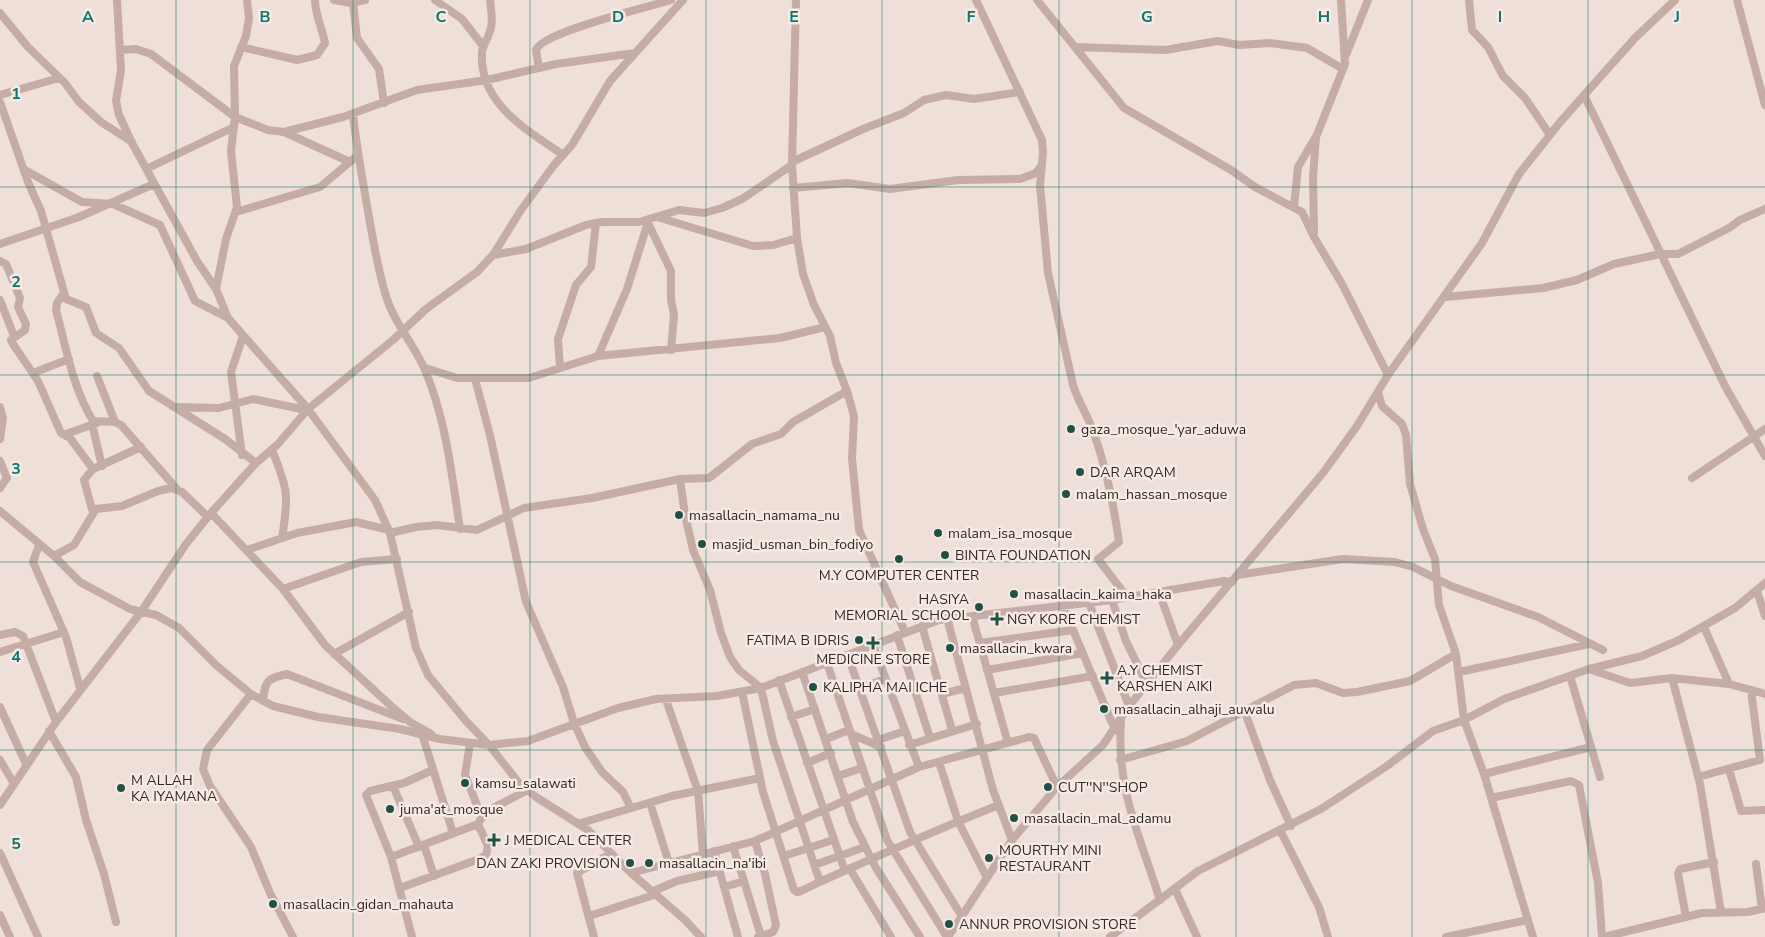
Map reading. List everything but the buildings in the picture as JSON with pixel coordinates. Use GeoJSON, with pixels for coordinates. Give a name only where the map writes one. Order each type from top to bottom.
{"type":"FeatureCollection","features":[{"type":"Feature","properties":{"kind":"street"},"geometry":{"type":"LineString","coordinates":[[117,0],[121,70],[116,101],[119,115],[154,184],[197,261],[216,289],[228,318],[307,409],[375,500],[390,532],[416,648],[428,675],[466,721],[489,745],[519,783],[581,823],[610,854],[701,937]]}},
{"type":"Feature","properties":{"kind":"street"},"geometry":{"type":"LineString","coordinates":[[216,289],[226,239],[236,212],[231,151],[235,117],[234,66],[246,36],[247,0]]}},
{"type":"Feature","properties":{"kind":"street"},"geometry":{"type":"LineString","coordinates":[[241,47],[297,60],[316,55],[325,43],[321,23],[316,13],[315,0]]}},
{"type":"Feature","properties":{"kind":"street"},"geometry":{"type":"LineString","coordinates":[[334,0],[353,3],[365,0]]}},
{"type":"Feature","properties":{"kind":"street"},"geometry":{"type":"LineString","coordinates":[[434,0],[443,4],[462,19],[483,46]]}},
{"type":"Feature","properties":{"kind":"street"},"geometry":{"type":"LineString","coordinates":[[490,0],[491,28],[483,46],[482,54],[487,80],[497,103],[505,113],[563,155]]}},
{"type":"Feature","properties":{"kind":"street"},"geometry":{"type":"LineString","coordinates":[[539,68],[536,50],[540,44],[574,28],[671,0]]}},
{"type":"Feature","properties":{"kind":"street"},"geometry":{"type":"LineString","coordinates":[[0,803],[80,688],[141,612],[186,544],[210,515],[256,464],[272,450],[307,409],[327,391],[361,367],[402,332],[426,308],[477,272],[493,256],[521,210],[593,112],[610,81],[683,0]]}},
{"type":"Feature","properties":{"kind":"street"},"geometry":{"type":"LineString","coordinates":[[796,0],[792,164],[797,238],[803,274],[832,343],[836,363],[854,416],[852,458],[859,530],[901,633],[930,738]]}},
{"type":"Feature","properties":{"kind":"street"},"geometry":{"type":"LineString","coordinates":[[976,0],[1042,140],[1040,185],[1048,273],[1075,392],[1089,421],[1108,474],[1114,502],[1119,542],[1098,559],[1127,597]]}},
{"type":"Feature","properties":{"kind":"street"},"geometry":{"type":"LineString","coordinates":[[1036,0],[1124,108],[1231,170],[1255,187],[1294,207],[1304,215],[1314,237],[1342,284],[1388,375]]}},
{"type":"Feature","properties":{"kind":"street"},"geometry":{"type":"LineString","coordinates":[[1341,0],[1346,56]]}},
{"type":"Feature","properties":{"kind":"street"},"geometry":{"type":"LineString","coordinates":[[1294,207],[1298,167],[1316,137],[1368,0]]}},
{"type":"Feature","properties":{"kind":"street"},"geometry":{"type":"LineString","coordinates":[[1469,0],[1472,30],[1488,47],[1503,76],[1524,98],[1550,135]]}},
{"type":"Feature","properties":{"kind":"street"},"geometry":{"type":"LineString","coordinates":[[827,663],[892,850],[947,937],[986,876],[1012,840],[1057,787],[1090,758],[1115,730],[1129,706],[1178,645],[1323,473],[1357,426],[1388,375],[1482,244],[1519,174],[1584,95],[1635,38],[1675,0]]}},
{"type":"Feature","properties":{"kind":"street"},"geometry":{"type":"LineString","coordinates":[[1737,0],[1765,105]]}},
{"type":"Feature","properties":{"kind":"street"},"geometry":{"type":"LineString","coordinates":[[353,3],[357,38],[379,69],[384,103]]}},
{"type":"Feature","properties":{"kind":"street"},"geometry":{"type":"LineString","coordinates":[[0,13],[79,102],[101,122],[132,142]]}},
{"type":"Feature","properties":{"kind":"street"},"geometry":{"type":"LineString","coordinates":[[1075,46],[1165,50],[1218,41],[1239,45],[1270,43],[1307,48],[1343,69]]}},
{"type":"Feature","properties":{"kind":"street"},"geometry":{"type":"LineString","coordinates":[[120,50],[136,49],[151,54],[235,117],[268,130],[284,132],[350,162]]}},
{"type":"Feature","properties":{"kind":"street"},"geometry":{"type":"LineString","coordinates":[[284,132],[353,114],[417,90],[487,80],[539,68],[635,53]]}},
{"type":"Feature","properties":{"kind":"street"},"geometry":{"type":"LineString","coordinates":[[0,95],[59,78]]}},
{"type":"Feature","properties":{"kind":"street"},"geometry":{"type":"LineString","coordinates":[[493,256],[526,249],[596,224],[651,220],[679,210],[704,213],[722,208],[742,199],[792,164],[863,128],[904,114],[930,98],[954,95],[974,99],[1020,92]]}},
{"type":"Feature","properties":{"kind":"street"},"geometry":{"type":"LineString","coordinates":[[1584,95],[1660,254],[1670,269],[1725,386],[1756,437],[1765,456]]}},
{"type":"Feature","properties":{"kind":"street"},"geometry":{"type":"LineString","coordinates":[[0,102],[46,227],[63,294],[71,303],[86,307],[96,333],[119,348],[150,390],[224,439],[256,464]]}},
{"type":"Feature","properties":{"kind":"street"},"geometry":{"type":"LineString","coordinates":[[353,114],[357,156],[370,232],[380,276],[386,298],[402,332],[425,368],[432,386],[450,458],[460,529]]}},
{"type":"Feature","properties":{"kind":"street"},"geometry":{"type":"LineString","coordinates":[[146,169],[234,127]]}},
{"type":"Feature","properties":{"kind":"street"},"geometry":{"type":"LineString","coordinates":[[1314,237],[1313,177],[1316,137]]}},
{"type":"Feature","properties":{"kind":"street"},"geometry":{"type":"LineString","coordinates":[[236,212],[320,187],[357,156]]}},
{"type":"Feature","properties":{"kind":"street"},"geometry":{"type":"LineString","coordinates":[[793,188],[848,183],[890,189],[958,180],[1020,180],[1036,173],[1042,165]]}},
{"type":"Feature","properties":{"kind":"street"},"geometry":{"type":"LineString","coordinates":[[25,170],[82,202],[113,204],[160,224],[195,301],[228,318]]}},
{"type":"Feature","properties":{"kind":"street"},"geometry":{"type":"LineString","coordinates":[[0,244],[46,227],[79,218],[154,184]]}},
{"type":"Feature","properties":{"kind":"street"},"geometry":{"type":"LineString","coordinates":[[1445,297],[1543,288],[1577,280],[1614,264],[1660,254],[1665,256],[1678,254],[1729,228],[1740,220],[1765,209]]}},
{"type":"Feature","properties":{"kind":"street"},"geometry":{"type":"LineString","coordinates":[[651,220],[753,246],[773,245],[797,238]]}},
{"type":"Feature","properties":{"kind":"street"},"geometry":{"type":"LineString","coordinates":[[651,220],[671,271],[671,300],[674,315],[671,350]]}},
{"type":"Feature","properties":{"kind":"street"},"geometry":{"type":"LineString","coordinates":[[598,356],[627,289],[651,220]]}},
{"type":"Feature","properties":{"kind":"street"},"geometry":{"type":"LineString","coordinates":[[560,368],[558,339],[576,285],[591,267],[596,224]]}},
{"type":"Feature","properties":{"kind":"street"},"geometry":{"type":"LineString","coordinates":[[0,261],[6,264],[20,298],[18,308],[26,324],[25,330],[14,336]]}},
{"type":"Feature","properties":{"kind":"street"},"geometry":{"type":"LineString","coordinates":[[63,294],[56,303],[56,310],[69,359],[88,413],[95,423],[102,466]]}},
{"type":"Feature","properties":{"kind":"street"},"geometry":{"type":"LineString","coordinates":[[0,300],[14,336],[13,344],[33,373],[61,433],[66,434],[93,469]]}},
{"type":"Feature","properties":{"kind":"street"},"geometry":{"type":"LineString","coordinates":[[425,368],[457,378],[475,379],[490,376],[529,378],[598,356],[780,338],[825,327]]}},
{"type":"Feature","properties":{"kind":"street"},"geometry":{"type":"LineString","coordinates":[[242,454],[231,372],[243,336]]}},
{"type":"Feature","properties":{"kind":"street"},"geometry":{"type":"LineString","coordinates":[[33,373],[69,359]]}},
{"type":"Feature","properties":{"kind":"street"},"geometry":{"type":"LineString","coordinates":[[97,376],[116,422],[141,447],[176,488],[210,515],[247,550],[283,590],[306,622],[334,654],[410,722]]}},
{"type":"Feature","properties":{"kind":"street"},"geometry":{"type":"LineString","coordinates":[[475,379],[508,516],[526,602],[563,687],[574,723],[586,747],[602,772],[623,792],[630,808]]}},
{"type":"Feature","properties":{"kind":"street"},"geometry":{"type":"LineString","coordinates":[[247,550],[296,533],[356,522],[390,532],[437,525],[460,529],[484,529],[524,508],[592,498],[680,479],[710,478],[752,444],[781,434],[792,422],[847,392]]}},
{"type":"Feature","properties":{"kind":"street"},"geometry":{"type":"LineString","coordinates":[[1378,392],[1382,406],[1402,424],[1407,442],[1410,484],[1423,529],[1433,550],[1439,605],[1456,654],[1464,720],[1484,774],[1533,937]]}},
{"type":"Feature","properties":{"kind":"street"},"geometry":{"type":"LineString","coordinates":[[177,407],[219,408],[253,399],[307,409]]}},
{"type":"Feature","properties":{"kind":"street"},"geometry":{"type":"LineString","coordinates":[[0,407],[3,418],[0,439]]}},
{"type":"Feature","properties":{"kind":"street"},"geometry":{"type":"LineString","coordinates":[[66,434],[95,423],[116,422]]}},
{"type":"Feature","properties":{"kind":"street"},"geometry":{"type":"LineString","coordinates":[[1692,478],[1709,465],[1756,437],[1765,429]]}},
{"type":"Feature","properties":{"kind":"street"},"geometry":{"type":"LineString","coordinates":[[93,512],[84,480],[93,469],[141,447]]}},
{"type":"Feature","properties":{"kind":"street"},"geometry":{"type":"LineString","coordinates":[[272,450],[286,487],[288,501],[282,538]]}},
{"type":"Feature","properties":{"kind":"street"},"geometry":{"type":"LineString","coordinates":[[0,461],[7,478],[0,488]]}},
{"type":"Feature","properties":{"kind":"street"},"geometry":{"type":"LineString","coordinates":[[680,479],[684,515],[694,550],[710,590],[730,657],[739,670],[761,688],[773,741],[799,821],[820,880],[824,880]]}},
{"type":"Feature","properties":{"kind":"street"},"geometry":{"type":"LineString","coordinates":[[54,556],[74,545],[93,512],[100,507],[116,508],[158,490],[176,488]]}},
{"type":"Feature","properties":{"kind":"street"},"geometry":{"type":"LineString","coordinates":[[0,511],[54,556],[80,582],[130,609],[156,616],[179,628],[217,666],[251,694],[273,706],[440,739],[489,745],[528,740],[618,708],[656,700],[717,696],[761,688],[848,656],[901,633],[947,618],[1089,603],[1224,581],[1232,582]]}},
{"type":"Feature","properties":{"kind":"street"},"geometry":{"type":"LineString","coordinates":[[39,545],[33,562],[64,632],[80,688]]}},
{"type":"Feature","properties":{"kind":"street"},"geometry":{"type":"LineString","coordinates":[[283,590],[361,562],[397,558]]}},
{"type":"Feature","properties":{"kind":"street"},"geometry":{"type":"LineString","coordinates":[[1238,575],[1317,562],[1369,559],[1395,562],[1413,567],[1436,580],[1538,617],[1603,650]]}},
{"type":"Feature","properties":{"kind":"street"},"geometry":{"type":"LineString","coordinates":[[1115,936],[1198,871],[1291,826],[1387,766],[1432,731],[1464,720],[1504,700],[1589,669],[1642,656],[1704,627],[1765,583]]}},
{"type":"Feature","properties":{"kind":"street"},"geometry":{"type":"LineString","coordinates":[[1756,591],[1765,616]]}},
{"type":"Feature","properties":{"kind":"street"},"geometry":{"type":"LineString","coordinates":[[1159,592],[1178,645]]}},
{"type":"Feature","properties":{"kind":"street"},"geometry":{"type":"LineString","coordinates":[[1112,600],[1126,641],[1147,684]]}},
{"type":"Feature","properties":{"kind":"street"},"geometry":{"type":"LineString","coordinates":[[1089,603],[1129,706]]}},
{"type":"Feature","properties":{"kind":"street"},"geometry":{"type":"LineString","coordinates":[[1063,606],[1115,730]]}},
{"type":"Feature","properties":{"kind":"street"},"geometry":{"type":"LineString","coordinates":[[334,654],[408,612]]}},
{"type":"Feature","properties":{"kind":"street"},"geometry":{"type":"LineString","coordinates":[[972,616],[1008,743]]}},
{"type":"Feature","properties":{"kind":"street"},"geometry":{"type":"LineString","coordinates":[[947,618],[983,749],[992,790],[1012,840]]}},
{"type":"Feature","properties":{"kind":"street"},"geometry":{"type":"LineString","coordinates":[[922,626],[952,730]]}},
{"type":"Feature","properties":{"kind":"street"},"geometry":{"type":"LineString","coordinates":[[1704,627],[1729,684]]}},
{"type":"Feature","properties":{"kind":"street"},"geometry":{"type":"LineString","coordinates":[[980,643],[1073,630]]}},
{"type":"Feature","properties":{"kind":"street"},"geometry":{"type":"LineString","coordinates":[[0,635],[19,632],[26,644],[56,722]]}},
{"type":"Feature","properties":{"kind":"street"},"geometry":{"type":"LineString","coordinates":[[0,652],[64,632]]}},
{"type":"Feature","properties":{"kind":"street"},"geometry":{"type":"LineString","coordinates":[[1459,672],[1589,644]]}},
{"type":"Feature","properties":{"kind":"street"},"geometry":{"type":"LineString","coordinates":[[873,645],[909,745],[919,767]]}},
{"type":"Feature","properties":{"kind":"street"},"geometry":{"type":"LineString","coordinates":[[987,670],[1083,653]]}},
{"type":"Feature","properties":{"kind":"street"},"geometry":{"type":"LineString","coordinates":[[1120,760],[1187,741],[1294,685],[1316,683],[1349,693],[1410,681],[1456,654]]}},
{"type":"Feature","properties":{"kind":"street"},"geometry":{"type":"LineString","coordinates":[[848,656],[914,840],[961,915]]}},
{"type":"Feature","properties":{"kind":"street"},"geometry":{"type":"LineString","coordinates":[[1589,669],[1630,683],[1672,678],[1729,684],[1765,694]]}},
{"type":"Feature","properties":{"kind":"street"},"geometry":{"type":"LineString","coordinates":[[802,672],[865,847],[920,937]]}},
{"type":"Feature","properties":{"kind":"street"},"geometry":{"type":"LineString","coordinates":[[263,701],[265,684],[268,680],[287,674],[410,722],[440,739]]}},
{"type":"Feature","properties":{"kind":"street"},"geometry":{"type":"LineString","coordinates":[[994,693],[1093,676]]}},
{"type":"Feature","properties":{"kind":"street"},"geometry":{"type":"LineString","coordinates":[[1570,676],[1600,778]]}},
{"type":"Feature","properties":{"kind":"street"},"geometry":{"type":"LineString","coordinates":[[1672,678],[1698,777],[1721,912]]}},
{"type":"Feature","properties":{"kind":"street"},"geometry":{"type":"LineString","coordinates":[[860,688],[885,679]]}},
{"type":"Feature","properties":{"kind":"street"},"geometry":{"type":"LineString","coordinates":[[779,680],[840,857],[891,937]]}},
{"type":"Feature","properties":{"kind":"street"},"geometry":{"type":"LineString","coordinates":[[942,694],[966,688]]}},
{"type":"Feature","properties":{"kind":"street"},"geometry":{"type":"LineString","coordinates":[[1698,777],[1760,760],[1750,690]]}},
{"type":"Feature","properties":{"kind":"street"},"geometry":{"type":"LineString","coordinates":[[742,692],[760,778],[795,891],[801,891],[914,840],[999,805]]}},
{"type":"Feature","properties":{"kind":"street"},"geometry":{"type":"LineString","coordinates":[[251,694],[207,750],[204,769],[210,786],[251,846],[270,893],[292,937]]}},
{"type":"Feature","properties":{"kind":"street"},"geometry":{"type":"LineString","coordinates":[[666,700],[698,791],[703,854]]}},
{"type":"Feature","properties":{"kind":"street"},"geometry":{"type":"LineString","coordinates":[[0,707],[26,764]]}},
{"type":"Feature","properties":{"kind":"street"},"geometry":{"type":"LineString","coordinates":[[791,717],[815,709]]}},
{"type":"Feature","properties":{"kind":"street"},"geometry":{"type":"LineString","coordinates":[[1244,710],[1270,780],[1291,826]]}},
{"type":"Feature","properties":{"kind":"street"},"geometry":{"type":"LineString","coordinates":[[1122,719],[1120,760],[1127,803],[1160,900]]}},
{"type":"Feature","properties":{"kind":"street"},"geometry":{"type":"LineString","coordinates":[[909,745],[976,724]]}},
{"type":"Feature","properties":{"kind":"street"},"geometry":{"type":"LineString","coordinates":[[49,731],[76,777],[86,820],[104,874],[116,922]]}},
{"type":"Feature","properties":{"kind":"street"},"geometry":{"type":"LineString","coordinates":[[826,739],[850,732],[880,743],[905,732]]}},
{"type":"Feature","properties":{"kind":"street"},"geometry":{"type":"LineString","coordinates":[[422,734],[453,833]]}},
{"type":"Feature","properties":{"kind":"street"},"geometry":{"type":"LineString","coordinates":[[631,873],[755,841],[870,791],[919,767],[1008,743],[1034,738],[1057,787]]}},
{"type":"Feature","properties":{"kind":"street"},"geometry":{"type":"LineString","coordinates":[[400,888],[486,855],[488,846],[465,774],[470,743]]}},
{"type":"Feature","properties":{"kind":"street"},"geometry":{"type":"LineString","coordinates":[[1484,774],[1591,747]]}},
{"type":"Feature","properties":{"kind":"street"},"geometry":{"type":"LineString","coordinates":[[807,763],[831,753]]}},
{"type":"Feature","properties":{"kind":"street"},"geometry":{"type":"LineString","coordinates":[[0,760],[13,782]]}},
{"type":"Feature","properties":{"kind":"street"},"geometry":{"type":"LineString","coordinates":[[939,762],[958,821],[986,876]]}},
{"type":"Feature","properties":{"kind":"street"},"geometry":{"type":"LineString","coordinates":[[838,776],[862,768]]}},
{"type":"Feature","properties":{"kind":"street"},"geometry":{"type":"LineString","coordinates":[[1730,768],[1741,811],[1765,810]]}},
{"type":"Feature","properties":{"kind":"street"},"geometry":{"type":"LineString","coordinates":[[412,937],[391,857],[366,796],[370,791],[393,786],[433,770]]}},
{"type":"Feature","properties":{"kind":"street"},"geometry":{"type":"LineString","coordinates":[[581,823],[630,808],[760,778]]}},
{"type":"Feature","properties":{"kind":"street"},"geometry":{"type":"LineString","coordinates":[[1491,798],[1571,781],[1579,785],[1598,883],[1603,937],[1711,912],[1748,912],[1763,908],[1756,864]]}},
{"type":"Feature","properties":{"kind":"street"},"geometry":{"type":"LineString","coordinates":[[393,786],[422,846],[434,876]]}},
{"type":"Feature","properties":{"kind":"street"},"geometry":{"type":"LineString","coordinates":[[391,857],[480,821],[485,812],[528,790]]}},
{"type":"Feature","properties":{"kind":"street"},"geometry":{"type":"LineString","coordinates":[[650,803],[669,863]]}},
{"type":"Feature","properties":{"kind":"street"},"geometry":{"type":"LineString","coordinates":[[1280,830],[1319,907],[1328,937]]}},
{"type":"Feature","properties":{"kind":"street"},"geometry":{"type":"LineString","coordinates":[[784,856],[833,840]]}},
{"type":"Feature","properties":{"kind":"street"},"geometry":{"type":"LineString","coordinates":[[733,846],[759,936],[773,932],[776,925],[765,874],[755,841]]}},
{"type":"Feature","properties":{"kind":"street"},"geometry":{"type":"LineString","coordinates":[[814,865],[865,847]]}},
{"type":"Feature","properties":{"kind":"street"},"geometry":{"type":"LineString","coordinates":[[714,851],[738,937]]}},
{"type":"Feature","properties":{"kind":"street"},"geometry":{"type":"LineString","coordinates":[[0,853],[38,937]]}},
{"type":"Feature","properties":{"kind":"street"},"geometry":{"type":"LineString","coordinates":[[594,937],[577,873],[610,854]]}},
{"type":"Feature","properties":{"kind":"street"},"geometry":{"type":"LineString","coordinates":[[1686,917],[1678,874],[1680,869],[1714,862]]}},
{"type":"Feature","properties":{"kind":"street"},"geometry":{"type":"LineString","coordinates":[[589,916],[653,894],[677,881],[720,871]]}},
{"type":"Feature","properties":{"kind":"street"},"geometry":{"type":"LineString","coordinates":[[724,887],[744,882]]}},
{"type":"Feature","properties":{"kind":"street"},"geometry":{"type":"LineString","coordinates":[[1175,889],[1197,937]]}},
{"type":"Feature","properties":{"kind":"street"},"geometry":{"type":"LineString","coordinates":[[0,915],[10,937]]}},
{"type":"Feature","properties":{"kind":"street"},"geometry":{"type":"LineString","coordinates":[[1446,937],[1528,920]]}},
{"type":"Feature","properties":{"kind":"place","name":"gaza_mosque_'yar_aduwa"},"geometry":{"type":"Point","coordinates":[1071,429]}},
{"type":"Feature","properties":{"kind":"place","name":"DAR ARQAM"},"geometry":{"type":"Point","coordinates":[1080,472]}},
{"type":"Feature","properties":{"kind":"place","name":"malam_hassan_mosque"},"geometry":{"type":"Point","coordinates":[1066,494]}},
{"type":"Feature","properties":{"kind":"place","name":"masallacin_namama_nu"},"geometry":{"type":"Point","coordinates":[679,515]}},
{"type":"Feature","properties":{"kind":"place","name":"malam_isa_mosque"},"geometry":{"type":"Point","coordinates":[938,533]}},
{"type":"Feature","properties":{"kind":"place","name":"masjid_usman_bin_fodiyo"},"geometry":{"type":"Point","coordinates":[702,544]}},
{"type":"Feature","properties":{"kind":"place","name":"BINTA FOUNDATION"},"geometry":{"type":"Point","coordinates":[945,555]}},
{"type":"Feature","properties":{"kind":"place","name":"M.Y COMPUTER CENTER"},"geometry":{"type":"Point","coordinates":[899,559]}},
{"type":"Feature","properties":{"kind":"place","name":"masallacin_kaima_haka"},"geometry":{"type":"Point","coordinates":[1014,594]}},
{"type":"Feature","properties":{"kind":"place","name":"HASIYA MEMORIAL SCHOOL"},"geometry":{"type":"Point","coordinates":[979,607]}},
{"type":"Feature","properties":{"kind":"place","name":"NGY KORE CHEMIST"},"geometry":{"type":"Point","coordinates":[997,619]}},
{"type":"Feature","properties":{"kind":"place","name":"FATIMA B IDRIS"},"geometry":{"type":"Point","coordinates":[859,640]}},
{"type":"Feature","properties":{"kind":"place","name":"MEDICINE STORE"},"geometry":{"type":"Point","coordinates":[873,643]}},
{"type":"Feature","properties":{"kind":"place","name":"masallacin_kwara"},"geometry":{"type":"Point","coordinates":[950,648]}},
{"type":"Feature","properties":{"kind":"place","name":"A.Y CHEMIST KARSHEN AIKI"},"geometry":{"type":"Point","coordinates":[1107,678]}},
{"type":"Feature","properties":{"kind":"place","name":"KALIPHA MAI ICHE"},"geometry":{"type":"Point","coordinates":[813,687]}},
{"type":"Feature","properties":{"kind":"place","name":"masallacin_alhaji_auwalu"},"geometry":{"type":"Point","coordinates":[1104,709]}},
{"type":"Feature","properties":{"kind":"place","name":"kamsu_salawati"},"geometry":{"type":"Point","coordinates":[465,783]}},
{"type":"Feature","properties":{"kind":"place","name":"CUT''N''SHOP"},"geometry":{"type":"Point","coordinates":[1048,787]}},
{"type":"Feature","properties":{"kind":"place","name":"M ALLAH KA IYAMANA"},"geometry":{"type":"Point","coordinates":[121,788]}},
{"type":"Feature","properties":{"kind":"place","name":"juma'at_mosque"},"geometry":{"type":"Point","coordinates":[390,809]}},
{"type":"Feature","properties":{"kind":"place","name":"masallacin_mal_adamu"},"geometry":{"type":"Point","coordinates":[1014,818]}},
{"type":"Feature","properties":{"kind":"place","name":"J MEDICAL CENTER"},"geometry":{"type":"Point","coordinates":[494,840]}},
{"type":"Feature","properties":{"kind":"place","name":"MOURTHY MINI RESTAURANT"},"geometry":{"type":"Point","coordinates":[989,858]}},
{"type":"Feature","properties":{"kind":"place","name":"DAN ZAKI PROVISION"},"geometry":{"type":"Point","coordinates":[630,863]}},
{"type":"Feature","properties":{"kind":"place","name":"masallacin_na'ibi"},"geometry":{"type":"Point","coordinates":[649,863]}},
{"type":"Feature","properties":{"kind":"place","name":"masallacin_gidan_mahauta"},"geometry":{"type":"Point","coordinates":[273,904]}},
{"type":"Feature","properties":{"kind":"place","name":"ANNUR PROVISION STORE"},"geometry":{"type":"Point","coordinates":[949,924]}}]}
